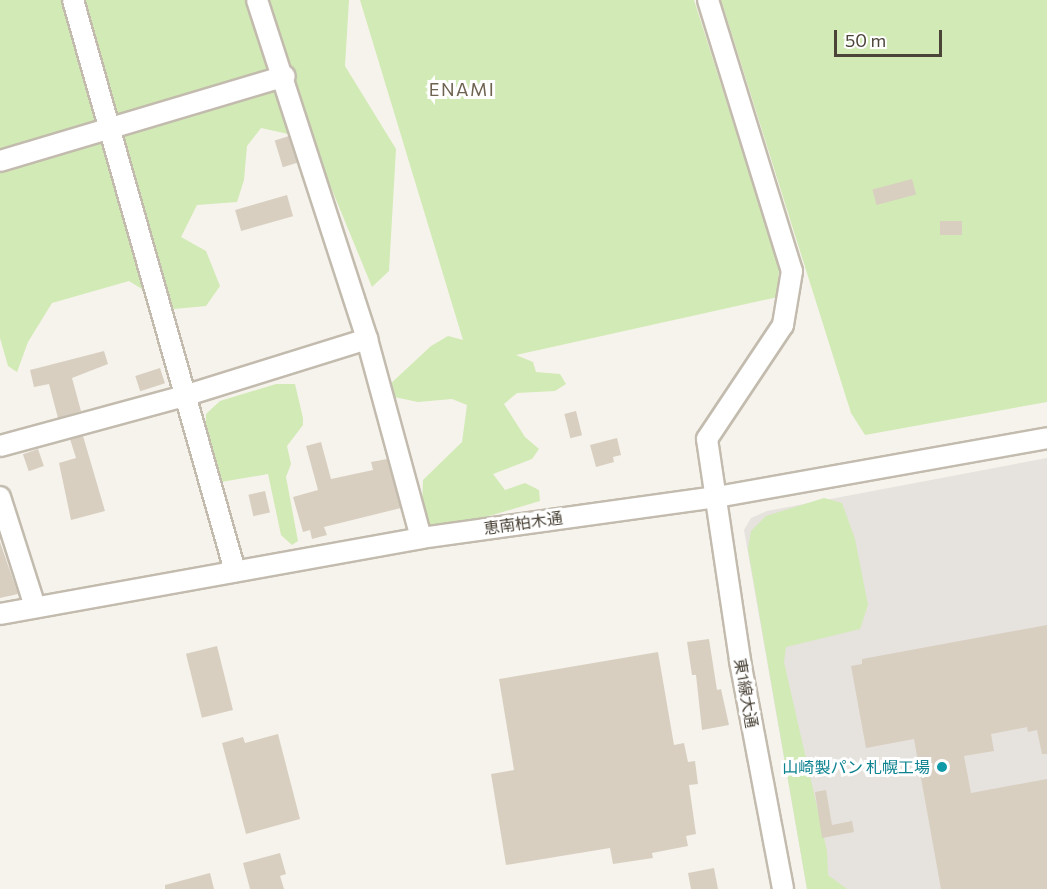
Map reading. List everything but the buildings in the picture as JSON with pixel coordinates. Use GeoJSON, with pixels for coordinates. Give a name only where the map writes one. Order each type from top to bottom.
{"type":"FeatureCollection","features":[{"type":"Feature","properties":{"kind":"street"},"geometry":{"type":"LineString","coordinates":[[73,0],[235,571]]}},
{"type":"Feature","properties":{"kind":"street"},"geometry":{"type":"LineString","coordinates":[[257,0],[285,76],[367,339],[421,538]]}},
{"type":"Feature","properties":{"kind":"street","name":"東1線大通"},"geometry":{"type":"LineString","coordinates":[[708,0],[792,271],[790,298],[783,325],[706,439],[717,497],[740,661],[783,889]]}},
{"type":"Feature","properties":{"kind":"street"},"geometry":{"type":"LineString","coordinates":[[0,160],[285,76]]}},
{"type":"Feature","properties":{"kind":"street"},"geometry":{"type":"LineString","coordinates":[[0,446],[184,396],[367,339]]}},
{"type":"Feature","properties":{"kind":"street","name":"恵南柏木通"},"geometry":{"type":"LineString","coordinates":[[0,614],[421,538],[717,497],[1047,438]]}},
{"type":"Feature","properties":{"kind":"street"},"geometry":{"type":"LineString","coordinates":[[0,497],[35,608]]}},
{"type":"Feature","properties":{"kind":"shaded area"},"geometry":{"type":"Polygon","coordinates":[[[1047,458],[1047,889],[807,889],[744,530],[751,518],[767,511],[1047,458]]]}},
{"type":"Feature","properties":{"kind":"green space"},"geometry":{"type":"Polygon","coordinates":[[[0,0],[349,0],[345,66],[396,149],[389,271],[372,287],[311,139],[261,128],[247,146],[244,180],[237,202],[197,205],[181,237],[206,251],[220,286],[206,306],[174,309],[129,281],[52,303],[28,342],[17,372],[8,366],[0,338],[0,0]]]}},
{"type":"Feature","properties":{"kind":"green space"},"geometry":{"type":"Polygon","coordinates":[[[360,0],[694,0],[779,266],[778,297],[516,355],[533,362],[536,372],[560,374],[566,384],[555,391],[517,393],[504,404],[525,437],[539,449],[532,459],[493,474],[505,490],[525,483],[539,490],[540,501],[469,522],[429,529],[422,509],[423,480],[462,442],[467,405],[452,399],[418,402],[394,397],[387,387],[431,346],[448,336],[463,340],[360,0]]]}},
{"type":"Feature","properties":{"kind":"green space"},"geometry":{"type":"Polygon","coordinates":[[[721,0],[1047,0],[1047,402],[865,435],[851,413],[721,0]]]}},
{"type":"Feature","properties":{"kind":"green space"},"geometry":{"type":"Polygon","coordinates":[[[276,384],[295,384],[303,418],[303,425],[287,446],[291,464],[286,477],[298,541],[292,545],[281,535],[268,474],[221,482],[206,440],[206,414],[220,401],[276,384]]]}},
{"type":"Feature","properties":{"kind":"green space"},"geometry":{"type":"Polygon","coordinates":[[[824,498],[842,503],[855,539],[868,605],[860,629],[786,647],[784,662],[827,851],[828,875],[847,889],[807,889],[748,549],[751,531],[766,516],[824,498]]]}},
{"type":"Feature","properties":{"kind":"place","name":"山崎製パン 札幌工場"},"geometry":{"type":"Point","coordinates":[942,767]}},
{"type":"Feature","properties":{"kind":"district","name":"ENAMI"},"geometry":{"type":"Point","coordinates":[462,89]}}]}
